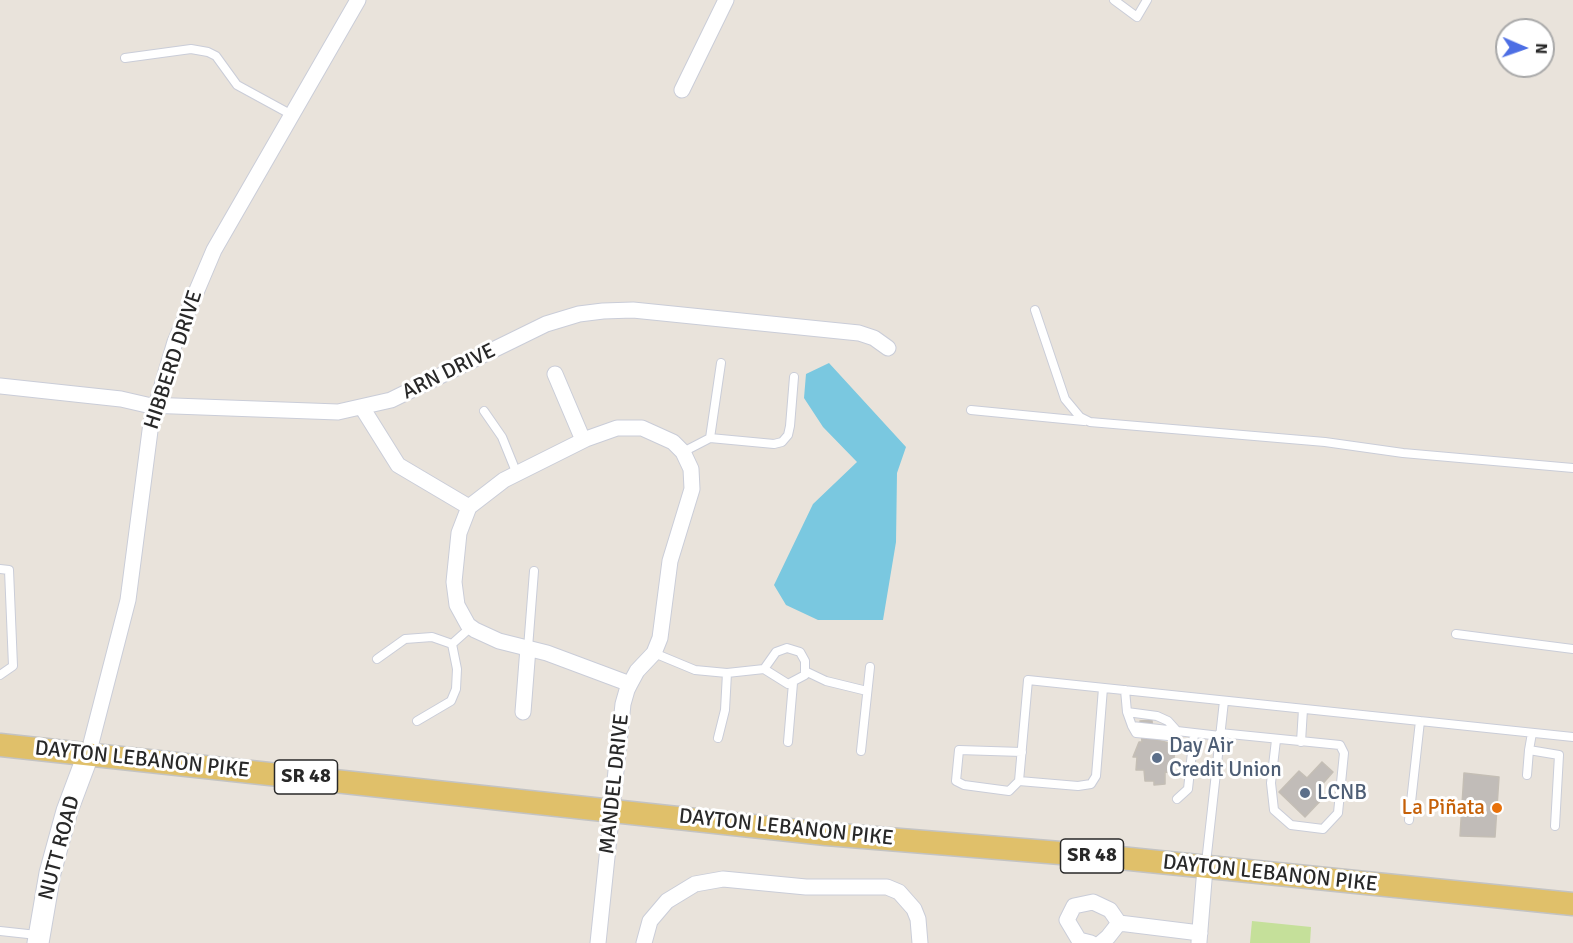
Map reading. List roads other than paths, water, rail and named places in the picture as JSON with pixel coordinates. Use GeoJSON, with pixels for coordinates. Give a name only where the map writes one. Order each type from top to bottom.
{"type":"FeatureCollection","features":[{"type":"Feature","properties":{"kind":"main road","name":"DAYTON LEBANON PIKE"},"geometry":{"type":"LineString","coordinates":[[0,745],[612,809],[826,834],[1573,904]]}},
{"type":"Feature","properties":{"kind":"street","name":"HIBBERD DRIVE"},"geometry":{"type":"LineString","coordinates":[[88,755],[128,600],[143,468],[157,405],[175,342],[198,281],[358,0]]}},
{"type":"Feature","properties":{"kind":"street"},"geometry":{"type":"LineString","coordinates":[[682,90],[726,0]]}},
{"type":"Feature","properties":{"kind":"street","name":"ARN DRIVE"},"geometry":{"type":"LineString","coordinates":[[0,386],[157,405],[308,413],[363,408],[392,400],[546,324],[579,314],[603,311],[633,310],[859,333],[874,338],[888,348]]}},
{"type":"Feature","properties":{"kind":"street"},"geometry":{"type":"LineString","coordinates":[[555,374],[583,440]]}},
{"type":"Feature","properties":{"kind":"street"},"geometry":{"type":"LineString","coordinates":[[363,408],[398,465],[469,507]]}},
{"type":"Feature","properties":{"kind":"street"},"geometry":{"type":"LineString","coordinates":[[630,684],[528,648],[499,642],[471,627],[458,605],[454,582],[459,533],[469,507],[517,474],[583,440],[617,428],[642,428],[673,442],[682,452]]}},
{"type":"Feature","properties":{"kind":"street","name":"MANDEL DRIVE"},"geometry":{"type":"LineString","coordinates":[[598,943],[623,704],[630,684],[654,653],[660,635],[670,561],[692,489],[691,469],[682,452]]}},
{"type":"Feature","properties":{"kind":"street"},"geometry":{"type":"LineString","coordinates":[[523,712],[528,648]]}},
{"type":"Feature","properties":{"kind":"street","name":"NUTT ROAD"},"geometry":{"type":"LineString","coordinates":[[38,939],[50,873],[64,821],[88,755]]}},
{"type":"Feature","properties":{"kind":"street"},"geometry":{"type":"LineString","coordinates":[[1091,943],[1079,940],[1067,920],[1074,906],[1094,902],[1110,910],[1119,922],[1199,938],[1205,868]]}},
{"type":"Feature","properties":{"kind":"street"},"geometry":{"type":"LineString","coordinates":[[644,943],[650,921],[667,901],[695,884],[723,879],[807,886],[887,887],[899,892],[914,909],[918,919],[920,943]]}},
{"type":"Feature","properties":{"kind":"street"},"geometry":{"type":"LineString","coordinates":[[1101,943],[1108,938],[1119,922]]}},
{"type":"Feature","properties":{"kind":"lane"},"geometry":{"type":"LineString","coordinates":[[1114,0],[1137,17],[1147,0]]}},
{"type":"Feature","properties":{"kind":"lane"},"geometry":{"type":"LineString","coordinates":[[125,58],[191,49],[208,52],[216,57],[237,85],[292,115]]}},
{"type":"Feature","properties":{"kind":"lane"},"geometry":{"type":"LineString","coordinates":[[1035,310],[1065,399],[1074,412],[1088,422]]}},
{"type":"Feature","properties":{"kind":"lane"},"geometry":{"type":"LineString","coordinates":[[710,438],[721,363]]}},
{"type":"Feature","properties":{"kind":"lane"},"geometry":{"type":"LineString","coordinates":[[682,452],[710,438],[774,444],[782,442],[788,435],[790,426],[794,377]]}},
{"type":"Feature","properties":{"kind":"lane"},"geometry":{"type":"LineString","coordinates":[[971,410],[1573,468]]}},
{"type":"Feature","properties":{"kind":"lane"},"geometry":{"type":"LineString","coordinates":[[484,411],[502,437],[517,474]]}},
{"type":"Feature","properties":{"kind":"lane"},"geometry":{"type":"LineString","coordinates":[[0,569],[9,570],[13,666],[0,675]]}},
{"type":"Feature","properties":{"kind":"lane"},"geometry":{"type":"LineString","coordinates":[[528,648],[534,571]]}},
{"type":"Feature","properties":{"kind":"lane"},"geometry":{"type":"LineString","coordinates":[[452,644],[471,627]]}},
{"type":"Feature","properties":{"kind":"lane"},"geometry":{"type":"LineString","coordinates":[[1456,634],[1573,649]]}},
{"type":"Feature","properties":{"kind":"lane"},"geometry":{"type":"LineString","coordinates":[[377,659],[405,639],[432,637],[452,644]]}},
{"type":"Feature","properties":{"kind":"lane"},"geometry":{"type":"LineString","coordinates":[[417,721],[451,701],[456,689],[457,669],[452,644]]}},
{"type":"Feature","properties":{"kind":"lane"},"geometry":{"type":"LineString","coordinates":[[654,653],[695,670],[727,673],[764,669],[779,681],[793,683],[805,675],[804,656],[794,649],[787,648],[776,652],[764,669]]}},
{"type":"Feature","properties":{"kind":"lane"},"geometry":{"type":"LineString","coordinates":[[861,751],[870,667]]}},
{"type":"Feature","properties":{"kind":"lane"},"geometry":{"type":"LineString","coordinates":[[805,671],[826,681],[867,691]]}},
{"type":"Feature","properties":{"kind":"lane"},"geometry":{"type":"LineString","coordinates":[[718,738],[725,710],[727,673]]}},
{"type":"Feature","properties":{"kind":"lane"},"geometry":{"type":"LineString","coordinates":[[1022,752],[960,750],[956,782],[1009,791],[1019,781],[1022,752],[1028,680],[1573,737]]}},
{"type":"Feature","properties":{"kind":"lane"},"geometry":{"type":"LineString","coordinates":[[788,742],[793,683]]}},
{"type":"Feature","properties":{"kind":"lane"},"geometry":{"type":"LineString","coordinates":[[1019,781],[1078,786],[1091,784],[1096,776],[1103,688]]}},
{"type":"Feature","properties":{"kind":"lane"},"geometry":{"type":"LineString","coordinates":[[1125,690],[1127,712],[1132,726],[1194,734],[1220,734],[1340,745],[1344,753],[1338,813],[1323,828],[1291,825],[1274,810],[1271,783],[1276,740]]}},
{"type":"Feature","properties":{"kind":"lane"},"geometry":{"type":"LineString","coordinates":[[1205,868],[1224,701]]}},
{"type":"Feature","properties":{"kind":"lane"},"geometry":{"type":"LineString","coordinates":[[1301,742],[1303,709]]}},
{"type":"Feature","properties":{"kind":"lane"},"geometry":{"type":"LineString","coordinates":[[1127,712],[1157,716],[1168,721],[1177,731]]}},
{"type":"Feature","properties":{"kind":"lane"},"geometry":{"type":"LineString","coordinates":[[1409,820],[1420,721]]}},
{"type":"Feature","properties":{"kind":"lane"},"geometry":{"type":"LineString","coordinates":[[1527,775],[1532,733]]}},
{"type":"Feature","properties":{"kind":"lane"},"geometry":{"type":"LineString","coordinates":[[1177,799],[1188,789],[1194,734]]}},
{"type":"Feature","properties":{"kind":"lane"},"geometry":{"type":"LineString","coordinates":[[1529,750],[1559,755],[1555,826]]}},
{"type":"Feature","properties":{"kind":"lane"},"geometry":{"type":"LineString","coordinates":[[0,931],[38,939]]}},
{"type":"Feature","properties":{"kind":"water"},"geometry":{"type":"Polygon","coordinates":[[[829,363],[906,447],[897,473],[896,542],[883,620],[818,620],[786,605],[774,585],[813,504],[857,462],[823,427],[804,398],[806,374],[829,363]]]}},
{"type":"Feature","properties":{"kind":"place","name":"Day Air Credit Union"},"geometry":{"type":"Point","coordinates":[1157,758]}},
{"type":"Feature","properties":{"kind":"place","name":"LCNB"},"geometry":{"type":"Point","coordinates":[1305,793]}},
{"type":"Feature","properties":{"kind":"place","name":"La Piñata"},"geometry":{"type":"Point","coordinates":[1497,808]}}]}
